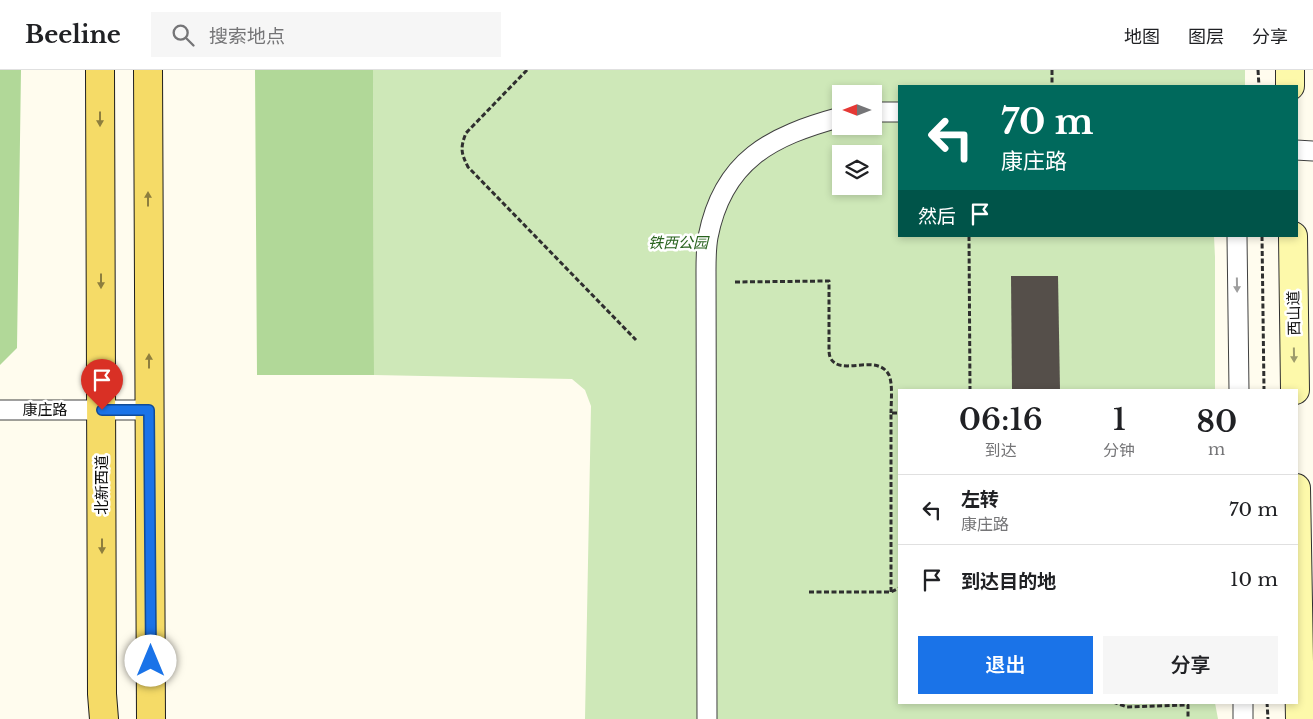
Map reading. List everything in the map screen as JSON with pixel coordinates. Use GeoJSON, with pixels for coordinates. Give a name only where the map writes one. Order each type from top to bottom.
{"type":"FeatureCollection","features":[{"type":"Feature","properties":{"kind":"main road","name":"北新西道"},"geometry":{"type":"LineString","coordinates":[[100,70],[102,675],[104,719]]}},
{"type":"Feature","properties":{"kind":"main road"},"geometry":{"type":"LineString","coordinates":[[148,70],[151,719]]}},
{"type":"Feature","properties":{"kind":"main road"},"geometry":{"type":"LineString","coordinates":[[1290,70],[1290,85]]}},
{"type":"Feature","properties":{"kind":"main road","name":"西山道"},"geometry":{"type":"LineString","coordinates":[[1292,237],[1295,389]]}},
{"type":"Feature","properties":{"kind":"main road"},"geometry":{"type":"LineString","coordinates":[[1298,604],[1300,719]]}},
{"type":"Feature","properties":{"kind":"street"},"geometry":{"type":"LineString","coordinates":[[882,112],[898,112]]}},
{"type":"Feature","properties":{"kind":"street"},"geometry":{"type":"LineString","coordinates":[[707,719],[706,271],[708,238],[721,196],[736,172],[755,155],[777,140],[832,120]]}},
{"type":"Feature","properties":{"kind":"street"},"geometry":{"type":"LineString","coordinates":[[1298,150],[1313,151]]}},
{"type":"Feature","properties":{"kind":"street"},"geometry":{"type":"LineString","coordinates":[[1236,237],[1239,389]]}},
{"type":"Feature","properties":{"kind":"street","name":"康庄路"},"geometry":{"type":"LineString","coordinates":[[0,410],[149,410]]}},
{"type":"Feature","properties":{"kind":"street"},"geometry":{"type":"LineString","coordinates":[[1243,704],[1243,719]]}},
{"type":"Feature","properties":{"kind":"path"},"geometry":{"type":"LineString","coordinates":[[527,70],[466,133],[462,144],[462,156],[468,167],[636,340]]}},
{"type":"Feature","properties":{"kind":"path"},"geometry":{"type":"LineString","coordinates":[[1052,70],[1052,85]]}},
{"type":"Feature","properties":{"kind":"path"},"geometry":{"type":"LineString","coordinates":[[1258,70],[1259,85]]}},
{"type":"Feature","properties":{"kind":"path"},"geometry":{"type":"LineString","coordinates":[[970,237],[970,389]]}},
{"type":"Feature","properties":{"kind":"path"},"geometry":{"type":"LineString","coordinates":[[1262,237],[1264,389]]}},
{"type":"Feature","properties":{"kind":"path"},"geometry":{"type":"LineString","coordinates":[[734,282],[829,281],[830,357],[842,366],[876,365],[883,368],[889,375],[891,383],[891,592]]}},
{"type":"Feature","properties":{"kind":"path"},"geometry":{"type":"LineString","coordinates":[[891,413],[898,413]]}},
{"type":"Feature","properties":{"kind":"path"},"geometry":{"type":"LineString","coordinates":[[809,592],[891,592],[898,588]]}},
{"type":"Feature","properties":{"kind":"path"},"geometry":{"type":"LineString","coordinates":[[1115,704],[1127,708],[1188,705],[1188,719]]}},
{"type":"Feature","properties":{"kind":"path"},"geometry":{"type":"LineString","coordinates":[[1267,704],[1268,719]]}},
{"type":"Feature","properties":{"kind":"green space"},"geometry":{"type":"Polygon","coordinates":[[[0,70],[21,70],[17,348],[0,365],[0,70]]]}},
{"type":"Feature","properties":{"kind":"green space"},"geometry":{"type":"Polygon","coordinates":[[[255,70],[373,70],[374,375],[257,375],[255,70]]]}},
{"type":"Feature","properties":{"kind":"green space","name":"铁西公园"},"geometry":{"type":"Polygon","coordinates":[[[373,70],[1245,70],[1245,85],[898,85],[898,237],[1214,237],[1215,389],[898,389],[898,704],[1215,704],[1218,719],[585,719],[591,406],[585,390],[572,379],[374,375],[373,70]]]}},
{"type":"Feature","properties":{"kind":"building"},"geometry":{"type":"Polygon","coordinates":[[[1011,276],[1058,276],[1060,389],[1012,389],[1011,276]]]}},
{"type":"Feature","properties":{"kind":"route"},"geometry":{"type":"LineString","coordinates":[[102,410],[149,410],[151,661]]}}]}
